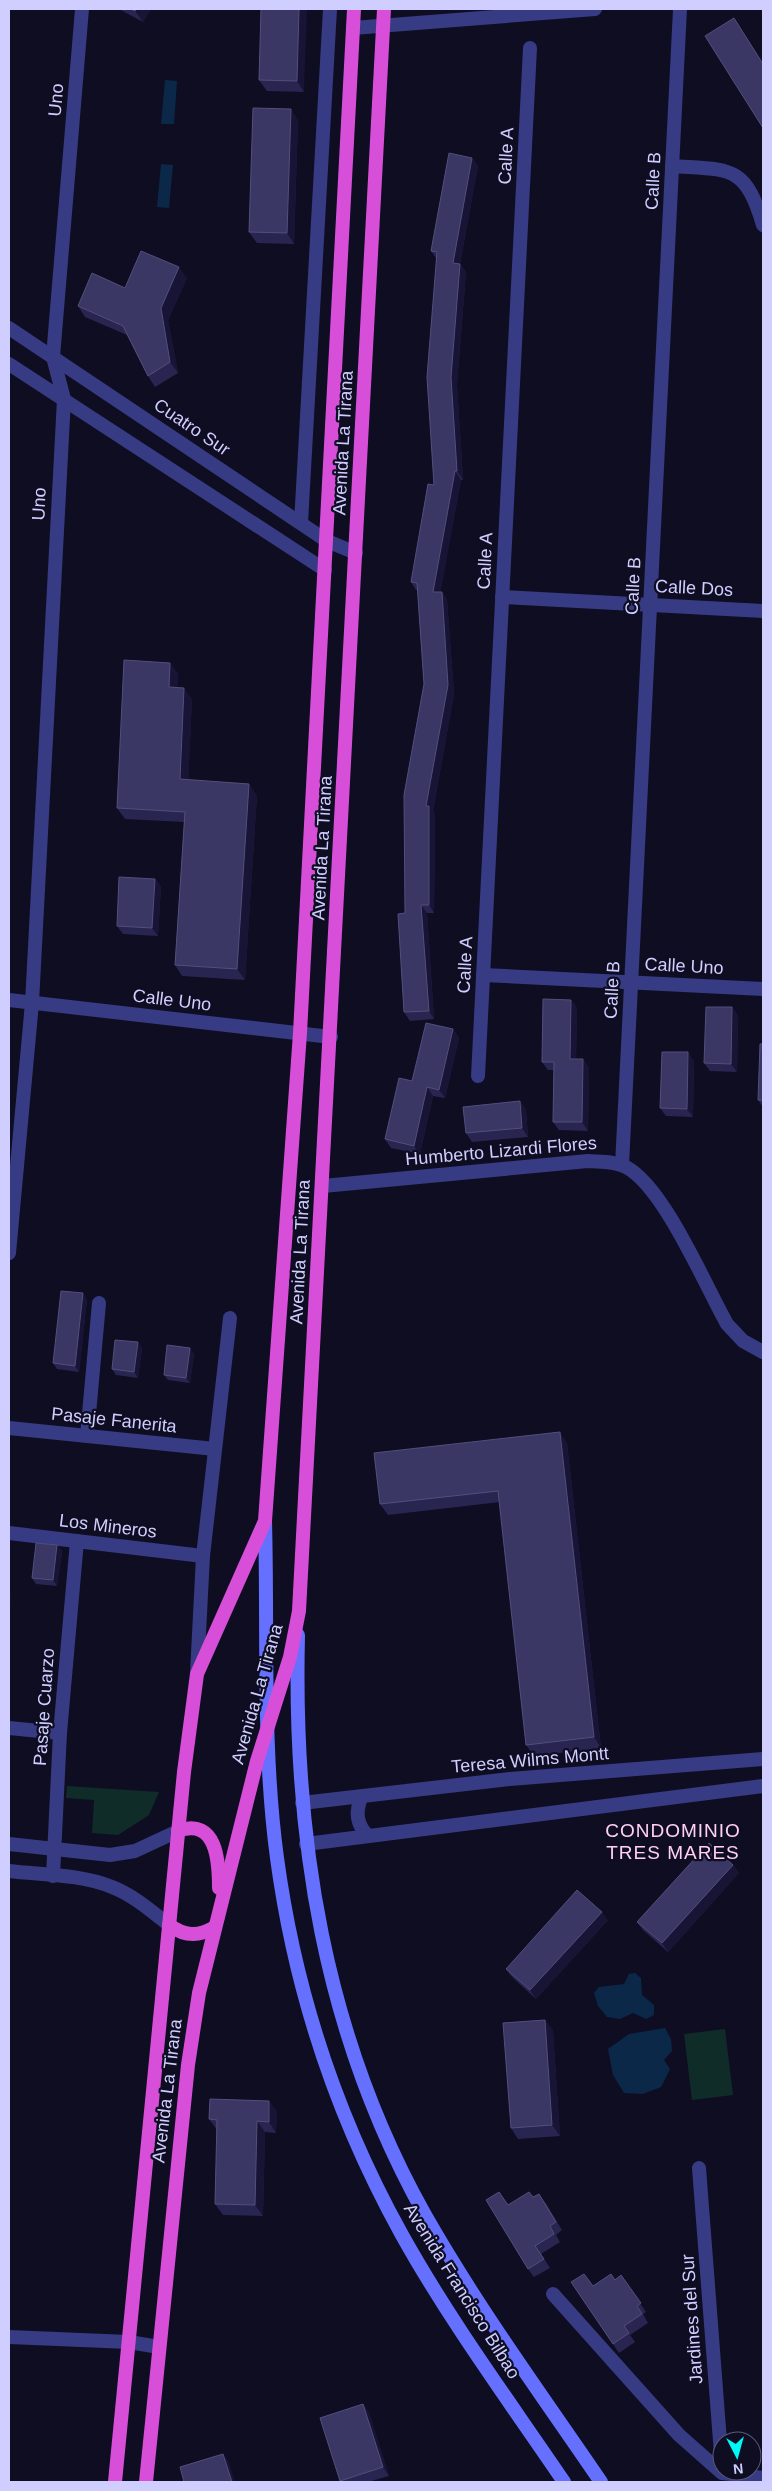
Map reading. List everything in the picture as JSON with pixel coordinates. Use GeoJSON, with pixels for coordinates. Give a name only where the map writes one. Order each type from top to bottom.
{"type":"FeatureCollection","features":[{"type":"Feature","properties":{"kind":"highway","name":"Avenida La Tirana"},"geometry":{"type":"LineString","coordinates":[[115,2482],[178,1831],[196,1674],[265,1521],[300,1033],[354,9]]}},
{"type":"Feature","properties":{"kind":"highway","name":"Avenida La Tirana"},"geometry":{"type":"LineString","coordinates":[[146,2482],[189,2056],[199,1993],[219,1905],[268,1723],[290,1657],[299,1611],[331,1037],[384,9]]}},
{"type":"Feature","properties":{"kind":"highway"},"geometry":{"type":"LineString","coordinates":[[178,1831],[191,1828],[200,1830],[207,1834],[214,1844],[218,1861],[219,1905]]}},
{"type":"Feature","properties":{"kind":"highway"},"geometry":{"type":"LineString","coordinates":[[169,1926],[190,1934],[198,1934],[214,1928]]}},
{"type":"Feature","properties":{"kind":"main road","name":"Avenida Francisco Bilbao"},"geometry":{"type":"LineString","coordinates":[[265,1521],[268,1723],[272,1812],[283,1900],[304,1997],[336,2095],[378,2190],[422,2270],[564,2482]]}},
{"type":"Feature","properties":{"kind":"main road","name":"Avenida Francisco Bilbao"},"geometry":{"type":"LineString","coordinates":[[299,1611],[298,1733],[306,1844],[321,1936],[345,2027],[379,2120],[400,2167],[450,2258],[601,2482]]}},
{"type":"Feature","properties":{"kind":"street","name":"Uno"},"geometry":{"type":"LineString","coordinates":[[9,1253],[32,1003],[64,398],[54,357],[82,9]]}},
{"type":"Feature","properties":{"kind":"street"},"geometry":{"type":"LineString","coordinates":[[301,524],[330,9]]}},
{"type":"Feature","properties":{"kind":"street"},"geometry":{"type":"LineString","coordinates":[[353,28],[595,9]]}},
{"type":"Feature","properties":{"kind":"street","name":"Calle B"},"geometry":{"type":"LineString","coordinates":[[622,1165],[680,9]]}},
{"type":"Feature","properties":{"kind":"street","name":"Calle A"},"geometry":{"type":"LineString","coordinates":[[478,1076],[530,48]]}},
{"type":"Feature","properties":{"kind":"street"},"geometry":{"type":"LineString","coordinates":[[672,166],[722,170],[738,176],[754,196],[763,225]]}},
{"type":"Feature","properties":{"kind":"street","name":"Cuatro Sur"},"geometry":{"type":"LineString","coordinates":[[9,328],[327,541],[356,553]]}},
{"type":"Feature","properties":{"kind":"street"},"geometry":{"type":"LineString","coordinates":[[9,364],[64,398],[325,570]]}},
{"type":"Feature","properties":{"kind":"street","name":"Calle Dos"},"geometry":{"type":"LineString","coordinates":[[502,597],[763,611]]}},
{"type":"Feature","properties":{"kind":"street","name":"Calle Uno"},"geometry":{"type":"LineString","coordinates":[[483,975],[763,989]]}},
{"type":"Feature","properties":{"kind":"street","name":"Calle Uno"},"geometry":{"type":"LineString","coordinates":[[9,1000],[331,1037]]}},
{"type":"Feature","properties":{"kind":"street","name":"Humberto Lizardi Flores"},"geometry":{"type":"LineString","coordinates":[[322,1186],[588,1161],[612,1162],[622,1165],[645,1182],[661,1201],[728,1324],[743,1341],[763,1352]]}},
{"type":"Feature","properties":{"kind":"street"},"geometry":{"type":"LineString","coordinates":[[87,1436],[99,1303]]}},
{"type":"Feature","properties":{"kind":"street","name":"Avenida La Tirana"},"geometry":{"type":"LineString","coordinates":[[196,1674],[203,1556],[230,1318]]}},
{"type":"Feature","properties":{"kind":"street","name":"Pasaje Fanerita"},"geometry":{"type":"LineString","coordinates":[[9,1428],[215,1449]]}},
{"type":"Feature","properties":{"kind":"street","name":"Los Mineros"},"geometry":{"type":"LineString","coordinates":[[9,1533],[203,1556]]}},
{"type":"Feature","properties":{"kind":"street","name":"Pasaje Cuarzo"},"geometry":{"type":"LineString","coordinates":[[53,1876],[60,1733],[77,1541]]}},
{"type":"Feature","properties":{"kind":"street"},"geometry":{"type":"LineString","coordinates":[[9,1728],[60,1733]]}},
{"type":"Feature","properties":{"kind":"street","name":"Teresa Wilms Montt"},"geometry":{"type":"LineString","coordinates":[[302,1803],[510,1779],[763,1759]]}},
{"type":"Feature","properties":{"kind":"street"},"geometry":{"type":"LineString","coordinates":[[306,1844],[763,1786]]}},
{"type":"Feature","properties":{"kind":"street"},"geometry":{"type":"LineString","coordinates":[[362,1796],[357,1811],[357,1819],[368,1836]]}},
{"type":"Feature","properties":{"kind":"street"},"geometry":{"type":"LineString","coordinates":[[9,1844],[97,1854],[122,1853],[147,1846],[178,1831]]}},
{"type":"Feature","properties":{"kind":"street"},"geometry":{"type":"LineString","coordinates":[[9,1871],[96,1882],[112,1887],[128,1894],[169,1926]]}},
{"type":"Feature","properties":{"kind":"street","name":"Jardines del Sur"},"geometry":{"type":"LineString","coordinates":[[699,2168],[719,2431]]}},
{"type":"Feature","properties":{"kind":"street"},"geometry":{"type":"LineString","coordinates":[[553,2294],[679,2435],[712,2462]]}},
{"type":"Feature","properties":{"kind":"street"},"geometry":{"type":"LineString","coordinates":[[9,2337],[129,2342],[159,2346]]}},
{"type":"Feature","properties":{"kind":"green space"},"geometry":{"type":"Polygon","coordinates":[[[67,1786],[159,1792],[149,1815],[118,1835],[92,1833],[94,1800],[66,1798],[67,1786]]]}},
{"type":"Feature","properties":{"kind":"green space"},"geometry":{"type":"Polygon","coordinates":[[[725,2029],[733,2095],[692,2100],[684,2034],[725,2029]]]}},
{"type":"Feature","properties":{"kind":"water"},"geometry":{"type":"Polygon","coordinates":[[[165,80],[177,81],[174,124],[161,124],[165,80]]]}},
{"type":"Feature","properties":{"kind":"water"},"geometry":{"type":"Polygon","coordinates":[[[161,164],[173,165],[169,208],[157,207],[161,164]]]}},
{"type":"Feature","properties":{"kind":"water"},"geometry":{"type":"Polygon","coordinates":[[[635,1973],[641,1978],[642,1995],[654,2005],[654,2015],[646,2019],[633,2013],[620,2019],[607,2017],[598,2006],[594,1993],[599,1987],[624,1984],[629,1974],[635,1973]]]}},
{"type":"Feature","properties":{"kind":"water"},"geometry":{"type":"Polygon","coordinates":[[[665,2028],[671,2039],[672,2051],[664,2060],[670,2069],[661,2087],[643,2094],[624,2093],[613,2075],[608,2049],[629,2034],[665,2028]]]}},
{"type":"Feature","properties":{"kind":"building"},"geometry":{"type":"Polygon","coordinates":[[[261,9],[299,9],[297,81],[259,80],[261,9]]]}},
{"type":"Feature","properties":{"kind":"building"},"geometry":{"type":"Polygon","coordinates":[[[734,18],[763,64],[763,128],[705,36],[734,18]]]}},
{"type":"Feature","properties":{"kind":"building"},"geometry":{"type":"Polygon","coordinates":[[[253,108],[291,109],[287,233],[249,232],[253,108]]]}},
{"type":"Feature","properties":{"kind":"building"},"geometry":{"type":"Polygon","coordinates":[[[449,153],[472,158],[453,263],[460,264],[451,377],[457,471],[455,471],[433,592],[442,592],[448,685],[426,806],[429,806],[429,905],[421,905],[429,1011],[404,1012],[398,914],[405,913],[404,795],[424,684],[417,583],[411,582],[428,484],[434,485],[427,377],[437,252],[431,251],[449,153]]]}},
{"type":"Feature","properties":{"kind":"building"},"geometry":{"type":"Polygon","coordinates":[[[141,251],[179,267],[161,308],[170,362],[148,376],[123,326],[78,306],[92,273],[125,288],[141,251]]]}},
{"type":"Feature","properties":{"kind":"building"},"geometry":{"type":"Polygon","coordinates":[[[124,660],[170,663],[169,687],[184,688],[180,779],[249,784],[237,969],[175,965],[185,812],[117,808],[124,660]]]}},
{"type":"Feature","properties":{"kind":"building"},"geometry":{"type":"Polygon","coordinates":[[[119,877],[155,879],[152,928],[117,926],[119,877]]]}},
{"type":"Feature","properties":{"kind":"building"},"geometry":{"type":"Polygon","coordinates":[[[543,999],[571,1000],[570,1059],[583,1059],[582,1122],[553,1122],[554,1062],[542,1062],[543,999]]]}},
{"type":"Feature","properties":{"kind":"building"},"geometry":{"type":"Polygon","coordinates":[[[706,1007],[732,1007],[731,1064],[704,1063],[706,1007]]]}},
{"type":"Feature","properties":{"kind":"building"},"geometry":{"type":"Polygon","coordinates":[[[426,1023],[453,1029],[439,1090],[427,1087],[414,1146],[385,1139],[399,1078],[412,1081],[426,1023]]]}},
{"type":"Feature","properties":{"kind":"building"},"geometry":{"type":"Polygon","coordinates":[[[760,1044],[763,1044],[763,1100],[758,1100],[760,1044]]]}},
{"type":"Feature","properties":{"kind":"building"},"geometry":{"type":"Polygon","coordinates":[[[662,1052],[688,1052],[687,1109],[660,1108],[662,1052]]]}},
{"type":"Feature","properties":{"kind":"building"},"geometry":{"type":"Polygon","coordinates":[[[520,1101],[522,1128],[466,1133],[463,1107],[520,1101]]]}},
{"type":"Feature","properties":{"kind":"building"},"geometry":{"type":"Polygon","coordinates":[[[61,1291],[83,1293],[75,1366],[53,1363],[61,1291]]]}},
{"type":"Feature","properties":{"kind":"building"},"geometry":{"type":"Polygon","coordinates":[[[115,1340],[138,1342],[134,1372],[112,1369],[115,1340]]]}},
{"type":"Feature","properties":{"kind":"building"},"geometry":{"type":"Polygon","coordinates":[[[167,1345],[190,1348],[186,1378],[164,1375],[167,1345]]]}},
{"type":"Feature","properties":{"kind":"building"},"geometry":{"type":"Polygon","coordinates":[[[560,1432],[594,1737],[526,1745],[498,1491],[380,1504],[374,1453],[560,1432]]]}},
{"type":"Feature","properties":{"kind":"building"},"geometry":{"type":"Polygon","coordinates":[[[36,1543],[57,1545],[53,1580],[32,1578],[36,1543]]]}},
{"type":"Feature","properties":{"kind":"building"},"geometry":{"type":"Polygon","coordinates":[[[709,1843],[733,1865],[662,1943],[637,1922],[709,1843]]]}},
{"type":"Feature","properties":{"kind":"building"},"geometry":{"type":"Polygon","coordinates":[[[577,1890],[602,1912],[530,1990],[506,1969],[577,1890]]]}},
{"type":"Feature","properties":{"kind":"building"},"geometry":{"type":"Polygon","coordinates":[[[545,2020],[552,2125],[511,2128],[503,2023],[545,2020]]]}},
{"type":"Feature","properties":{"kind":"building"},"geometry":{"type":"Polygon","coordinates":[[[210,2099],[269,2101],[269,2122],[257,2121],[255,2205],[215,2204],[217,2120],[209,2119],[210,2099]]]}},
{"type":"Feature","properties":{"kind":"building"},"geometry":{"type":"Polygon","coordinates":[[[499,2192],[508,2205],[529,2192],[533,2197],[539,2194],[556,2222],[550,2226],[554,2234],[535,2246],[544,2259],[528,2269],[486,2200],[499,2192]]]}},
{"type":"Feature","properties":{"kind":"building"},"geometry":{"type":"Polygon","coordinates":[[[584,2274],[593,2286],[611,2274],[615,2280],[621,2275],[641,2303],[637,2306],[642,2314],[624,2326],[629,2333],[613,2344],[571,2282],[584,2274]]]}},
{"type":"Feature","properties":{"kind":"building"},"geometry":{"type":"Polygon","coordinates":[[[363,2404],[383,2467],[340,2481],[320,2418],[363,2404]]]}},
{"type":"Feature","properties":{"kind":"building"},"geometry":{"type":"Polygon","coordinates":[[[223,2454],[232,2482],[184,2482],[180,2467],[223,2454]]]}},
{"type":"Feature","properties":{"kind":"district","name":"CONDOMINIO TRES MARES"},"geometry":{"type":"Point","coordinates":[673,1841]}}]}
